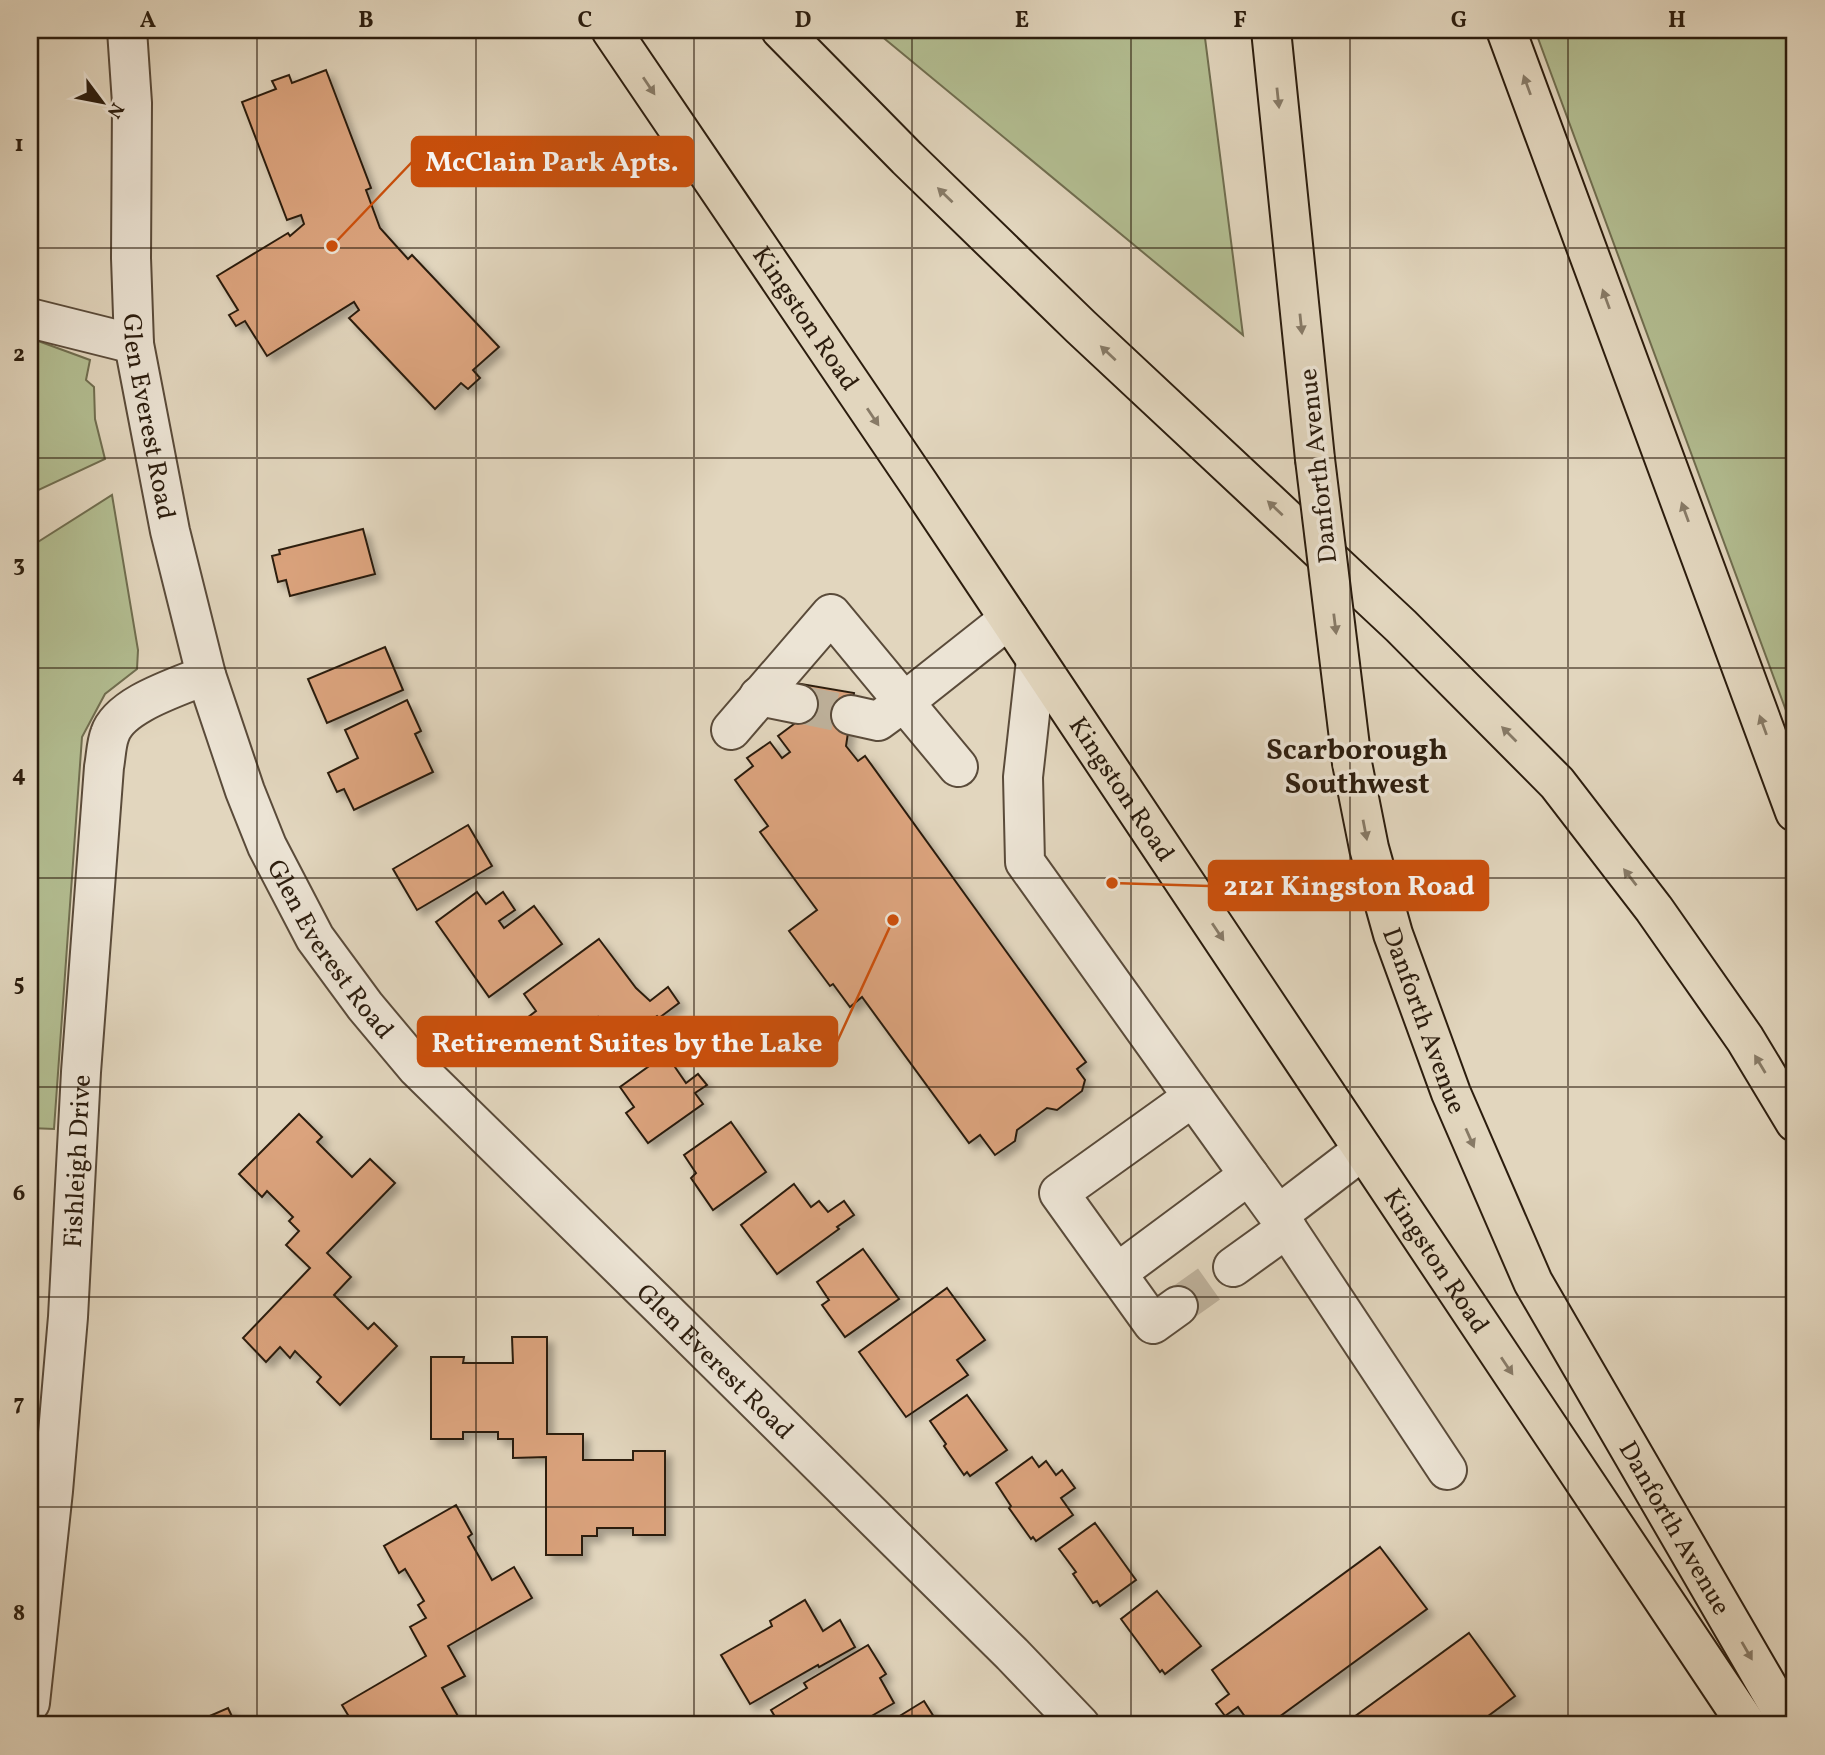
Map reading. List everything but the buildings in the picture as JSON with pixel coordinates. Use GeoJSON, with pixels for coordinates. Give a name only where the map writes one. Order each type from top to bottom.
{"type":"FeatureCollection","features":[{"type":"Feature","properties":{"kind":"main road","name":"Kingston Road"},"geometry":{"type":"LineString","coordinates":[[611,30],[1037,660],[1747,1725]]}},
{"type":"Feature","properties":{"kind":"main road"},"geometry":{"type":"LineString","coordinates":[[781,30],[906,158],[1080,327],[1401,626],[1557,783],[1662,919],[1745,1039],[1795,1122]]}},
{"type":"Feature","properties":{"kind":"main road","name":"Danforth Avenue"},"geometry":{"type":"LineString","coordinates":[[1271,30],[1315,458],[1352,763],[1369,848],[1393,934],[1451,1093],[1533,1282],[1790,1725]]}},
{"type":"Feature","properties":{"kind":"main road"},"geometry":{"type":"LineString","coordinates":[[1506,30],[1795,813]]}},
{"type":"Feature","properties":{"kind":"street","name":"Glen Everest Road"},"geometry":{"type":"LineString","coordinates":[[127,30],[132,103],[131,258],[134,344],[170,531],[206,675],[245,791],[267,846],[315,938],[365,1006],[417,1068],[750,1394],[1080,1725]]}},
{"type":"Feature","properties":{"kind":"street"},"geometry":{"type":"LineString","coordinates":[[30,318],[134,344]]}},
{"type":"Feature","properties":{"kind":"street"},"geometry":{"type":"LineString","coordinates":[[731,730],[831,614],[958,767]]}},
{"type":"Feature","properties":{"kind":"street"},"geometry":{"type":"LineString","coordinates":[[851,715],[878,720],[1009,619]]}},
{"type":"Feature","properties":{"kind":"street"},"geometry":{"type":"LineString","coordinates":[[1037,660],[1023,776],[1025,862],[1283,1222],[1447,1470]]}},
{"type":"Feature","properties":{"kind":"street","name":"Fishleigh Drive"},"geometry":{"type":"LineString","coordinates":[[30,1703],[68,1317],[82,1059],[104,767],[110,733],[122,714],[206,675]]}},
{"type":"Feature","properties":{"kind":"street"},"geometry":{"type":"LineString","coordinates":[[759,696],[798,704]]}},
{"type":"Feature","properties":{"kind":"street"},"geometry":{"type":"LineString","coordinates":[[1178,1306],[1153,1324],[1059,1193],[1193,1097]]}},
{"type":"Feature","properties":{"kind":"street"},"geometry":{"type":"LineString","coordinates":[[1233,1267],[1363,1150]]}},
{"type":"Feature","properties":{"kind":"street"},"geometry":{"type":"LineString","coordinates":[[1117,1273],[1249,1175]]}},
{"type":"Feature","properties":{"kind":"green space"},"geometry":{"type":"Polygon","coordinates":[[[874,30],[1204,30],[1243,335],[874,30]]]}},
{"type":"Feature","properties":{"kind":"green space"},"geometry":{"type":"Polygon","coordinates":[[[1535,30],[1795,30],[1795,735],[1535,30]]]}},
{"type":"Feature","properties":{"kind":"green space"},"geometry":{"type":"Polygon","coordinates":[[[30,338],[90,360],[86,380],[94,387],[95,419],[105,459],[30,494],[30,338]]]}},
{"type":"Feature","properties":{"kind":"green space"},"geometry":{"type":"Polygon","coordinates":[[[112,495],[138,650],[137,669],[105,694],[82,737],[54,1129],[30,1128],[30,547],[112,495]]]}},
{"type":"Feature","properties":{"kind":"tunnel"},"geometry":{"type":"LineString","coordinates":[[798,704],[851,715]]}},
{"type":"Feature","properties":{"kind":"tunnel"},"geometry":{"type":"LineString","coordinates":[[1178,1306],[1233,1267]]}},
{"type":"Feature","properties":{"kind":"place","name":"McClain Park Apts."},"geometry":{"type":"Point","coordinates":[332,246]}},
{"type":"Feature","properties":{"kind":"place","name":"2121 Kingston Road"},"geometry":{"type":"Point","coordinates":[1112,883]}},
{"type":"Feature","properties":{"kind":"place","name":"Retirement Suites by the Lake"},"geometry":{"type":"Point","coordinates":[893,920]}},
{"type":"Feature","properties":{"kind":"district","name":"Scarborough Southwest"},"geometry":{"type":"Point","coordinates":[1357,766]}}]}
